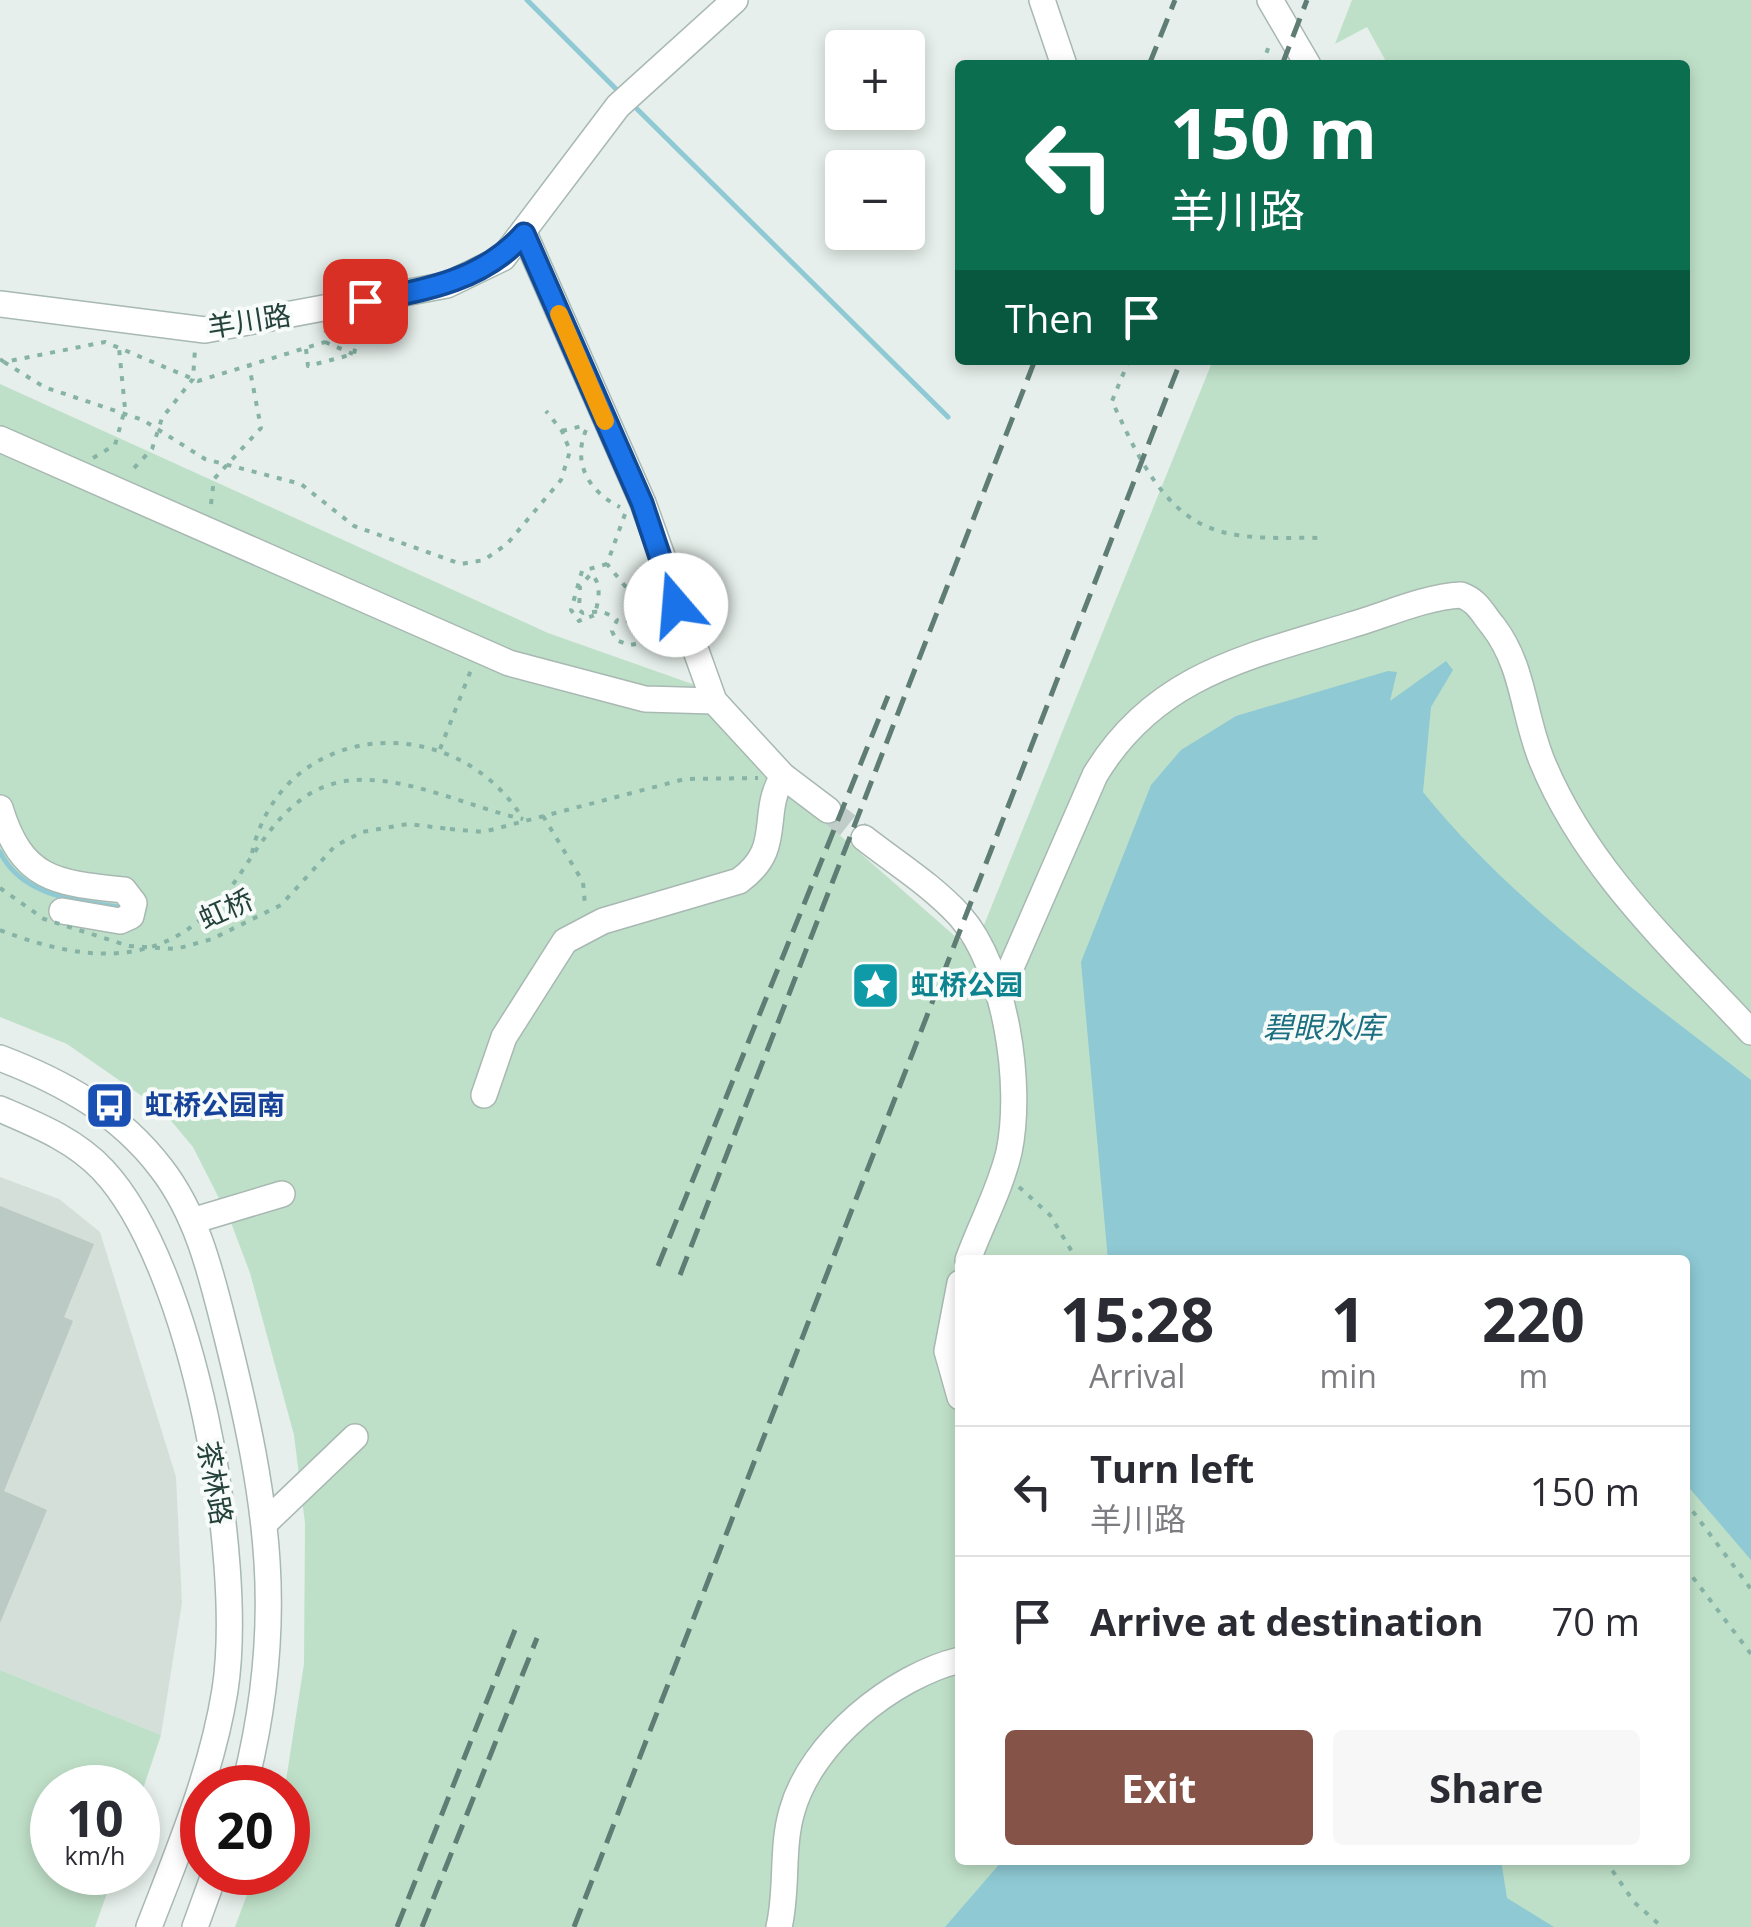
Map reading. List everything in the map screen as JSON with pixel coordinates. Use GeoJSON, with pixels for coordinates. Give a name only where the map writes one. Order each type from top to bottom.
{"type":"FeatureCollection","features":[{"type":"Feature","properties":{"kind":"street","name":"羊川路"},"geometry":{"type":"LineString","coordinates":[[0,304],[197,330],[447,285],[503,258],[524,234],[585,144],[618,106],[735,0]]}},
{"type":"Feature","properties":{"kind":"street"},"geometry":{"type":"LineString","coordinates":[[1042,0],[1062,60]]}},
{"type":"Feature","properties":{"kind":"street"},"geometry":{"type":"LineString","coordinates":[[1278,5],[1306,60]]}},
{"type":"Feature","properties":{"kind":"street"},"geometry":{"type":"LineString","coordinates":[[524,234],[642,503],[714,701],[782,776],[828,810]]}},
{"type":"Feature","properties":{"kind":"street"},"geometry":{"type":"LineString","coordinates":[[0,440],[478,652],[645,698],[714,701]]}},
{"type":"Feature","properties":{"kind":"street"},"geometry":{"type":"LineString","coordinates":[[999,995],[1096,775],[1109,752],[1142,717],[1180,686],[1226,664],[1461,594],[1476,602],[1510,648],[1540,756],[1560,802],[1593,856],[1751,1032]]}},
{"type":"Feature","properties":{"kind":"street"},"geometry":{"type":"LineString","coordinates":[[484,1095],[497,1052],[552,955],[579,932],[738,881],[753,871],[770,840],[775,792],[782,776]]}},
{"type":"Feature","properties":{"kind":"street"},"geometry":{"type":"LineString","coordinates":[[0,808],[14,848],[31,867],[58,881],[124,890],[134,903],[131,916],[120,921],[62,911]]}},
{"type":"Feature","properties":{"kind":"street"},"geometry":{"type":"LineString","coordinates":[[864,838],[960,916],[985,954],[999,995],[1013,1110],[1002,1176],[970,1255]]}},
{"type":"Feature","properties":{"kind":"street","name":"茶林路"},"geometry":{"type":"LineString","coordinates":[[0,1058],[88,1098],[127,1130],[162,1168],[192,1221],[209,1267],[258,1457],[267,1521],[271,1600],[267,1672],[249,1765]]}},
{"type":"Feature","properties":{"kind":"street","name":"茶林路"},"geometry":{"type":"LineString","coordinates":[[0,1109],[61,1136],[102,1169],[138,1216],[170,1282],[220,1488],[230,1622],[225,1689],[205,1780],[149,1927]]}},
{"type":"Feature","properties":{"kind":"street"},"geometry":{"type":"LineString","coordinates":[[192,1221],[282,1194]]}},
{"type":"Feature","properties":{"kind":"street"},"geometry":{"type":"LineString","coordinates":[[955,1309],[947,1351],[955,1379]]}},
{"type":"Feature","properties":{"kind":"street"},"geometry":{"type":"LineString","coordinates":[[267,1521],[354,1438]]}},
{"type":"Feature","properties":{"kind":"street"},"geometry":{"type":"LineString","coordinates":[[779,1927],[786,1838],[792,1808],[804,1783],[857,1718],[887,1690],[920,1672],[955,1662]]}},
{"type":"Feature","properties":{"kind":"street"},"geometry":{"type":"LineString","coordinates":[[196,1927],[207,1895]]}},
{"type":"Feature","properties":{"kind":"path"},"geometry":{"type":"LineString","coordinates":[[354,354],[365,301]]}},
{"type":"Feature","properties":{"kind":"path"},"geometry":{"type":"LineString","coordinates":[[325,342],[328,308]]}},
{"type":"Feature","properties":{"kind":"path"},"geometry":{"type":"LineString","coordinates":[[134,468],[152,450],[156,428],[193,379],[197,330]]}},
{"type":"Feature","properties":{"kind":"path"},"geometry":{"type":"LineString","coordinates":[[2,361],[105,342],[193,379],[325,342],[354,354]]}},
{"type":"Feature","properties":{"kind":"path"},"geometry":{"type":"LineString","coordinates":[[306,347],[308,366],[354,354]]}},
{"type":"Feature","properties":{"kind":"path"},"geometry":{"type":"LineString","coordinates":[[81,475],[88,462],[115,446],[125,412],[119,348]]}},
{"type":"Feature","properties":{"kind":"path"},"geometry":{"type":"LineString","coordinates":[[2,361],[44,387],[125,412],[205,460],[302,484],[354,526],[469,564],[484,560],[507,544],[554,491],[570,457],[562,430],[546,412]]}},
{"type":"Feature","properties":{"kind":"path"},"geometry":{"type":"LineString","coordinates":[[211,504],[212,484],[261,428],[249,365]]}},
{"type":"Feature","properties":{"kind":"path"},"geometry":{"type":"LineString","coordinates":[[1127,365],[1112,401],[1154,480],[1176,506],[1212,530],[1243,536],[1324,538]]}},
{"type":"Feature","properties":{"kind":"path"},"geometry":{"type":"LineString","coordinates":[[562,430],[588,425],[580,446],[586,477],[604,498],[627,510],[606,564]]}},
{"type":"Feature","properties":{"kind":"path"},"geometry":{"type":"LineString","coordinates":[[606,564],[639,597],[665,607],[676,605]]}},
{"type":"Feature","properties":{"kind":"path"},"geometry":{"type":"LineString","coordinates":[[606,564],[588,567],[574,587],[573,618],[585,621],[596,609],[598,581],[591,574],[580,586],[577,600],[584,613],[596,609],[617,620],[626,619],[645,636],[642,643],[629,645],[616,640],[612,631],[617,620]]}},
{"type":"Feature","properties":{"kind":"path"},"geometry":{"type":"LineString","coordinates":[[440,749],[478,652]]}},
{"type":"Feature","properties":{"kind":"path"},"geometry":{"type":"LineString","coordinates":[[251,858],[265,809],[288,780],[311,765],[382,743],[440,749],[492,780],[523,819]]}},
{"type":"Feature","properties":{"kind":"path","name":"虹桥"},"geometry":{"type":"LineString","coordinates":[[0,888],[44,919],[129,946],[176,949],[212,938],[281,906],[345,839],[386,826],[484,832],[684,779],[782,776]]}},
{"type":"Feature","properties":{"kind":"path"},"geometry":{"type":"LineString","coordinates":[[0,930],[75,950],[129,955],[181,936],[200,921],[266,833],[293,806],[345,782],[392,784],[523,819]]}},
{"type":"Feature","properties":{"kind":"path"},"geometry":{"type":"LineString","coordinates":[[543,816],[583,882],[585,907],[579,932]]}},
{"type":"Feature","properties":{"kind":"path"},"geometry":{"type":"LineString","coordinates":[[1002,1176],[1050,1215],[1074,1255]]}},
{"type":"Feature","properties":{"kind":"path"},"geometry":{"type":"LineString","coordinates":[[1690,1509],[1751,1589]]}},
{"type":"Feature","properties":{"kind":"path"},"geometry":{"type":"LineString","coordinates":[[1690,1574],[1751,1654]]}},
{"type":"Feature","properties":{"kind":"path"},"geometry":{"type":"LineString","coordinates":[[1608,1865],[1626,1893],[1662,1927]]}},
{"type":"Feature","properties":{"kind":"shaded area"},"geometry":{"type":"Polygon","coordinates":[[[0,1177],[59,1199],[100,1232],[176,1477],[182,1603],[161,1735],[0,1670],[0,1177]]]}},
{"type":"Feature","properties":{"kind":"green space","name":"虹桥公园"},"geometry":{"type":"Polygon","coordinates":[[[1352,0],[1751,0],[1751,1927],[235,1927],[247,1895],[310,1895],[310,1765],[288,1765],[304,1664],[305,1523],[294,1435],[250,1273],[230,1220],[193,1147],[162,1110],[67,1044],[0,1017],[0,384],[548,633],[698,686],[713,717],[738,746],[973,952],[1211,365],[1690,365],[1690,60],[1385,60],[1367,27],[1335,44],[1352,0]]]}},
{"type":"Feature","properties":{"kind":"green space"},"geometry":{"type":"Polygon","coordinates":[[[0,1670],[161,1735],[151,1765],[30,1765],[30,1895],[106,1895],[95,1927],[0,1927],[0,1670]]]}},
{"type":"Feature","properties":{"kind":"water","name":"碧眼水库"},"geometry":{"type":"Polygon","coordinates":[[[1446,661],[1453,670],[1431,707],[1423,792],[1496,872],[1578,945],[1751,1080],[1751,1560],[1690,1489],[1690,1255],[1108,1255],[1081,962],[1151,785],[1181,750],[1236,716],[1388,671],[1397,672],[1390,701],[1446,661]]]}},
{"type":"Feature","properties":{"kind":"water"},"geometry":{"type":"Polygon","coordinates":[[[999,1865],[1502,1865],[1507,1898],[1554,1927],[945,1927],[999,1865]]]}},
{"type":"Feature","properties":{"kind":"building"},"geometry":{"type":"Polygon","coordinates":[[[0,1206],[94,1244],[64,1317],[73,1321],[4,1491],[47,1510],[0,1623],[0,1206]]]}},
{"type":"Feature","properties":{"kind":"waterway"},"geometry":{"type":"LineString","coordinates":[[527,0],[622,95]]}},
{"type":"Feature","properties":{"kind":"waterway"},"geometry":{"type":"LineString","coordinates":[[634,106],[948,417]]}},
{"type":"Feature","properties":{"kind":"waterway"},"geometry":{"type":"LineString","coordinates":[[0,852],[10,867],[35,887],[67,898],[118,907]]}},
{"type":"Feature","properties":{"kind":"tunnel"},"geometry":{"type":"LineString","coordinates":[[828,810],[864,838]]}},
{"type":"Feature","properties":{"kind":"railway"},"geometry":{"type":"LineString","coordinates":[[1151,60],[1175,0]]}},
{"type":"Feature","properties":{"kind":"railway"},"geometry":{"type":"LineString","coordinates":[[1284,60],[1307,0]]}},
{"type":"Feature","properties":{"kind":"railway"},"geometry":{"type":"LineString","coordinates":[[680,1275],[1033,365]]}},
{"type":"Feature","properties":{"kind":"railway"},"geometry":{"type":"LineString","coordinates":[[574,1927],[1179,365]]}},
{"type":"Feature","properties":{"kind":"railway"},"geometry":{"type":"LineString","coordinates":[[658,1266],[888,696]]}},
{"type":"Feature","properties":{"kind":"railway"},"geometry":{"type":"LineString","coordinates":[[397,1927],[515,1630]]}},
{"type":"Feature","properties":{"kind":"railway"},"geometry":{"type":"LineString","coordinates":[[422,1927],[537,1638]]}},
{"type":"Feature","properties":{"kind":"slow traffic"},"geometry":{"type":"LineString","coordinates":[[559,314],[605,421]]}},
{"type":"Feature","properties":{"kind":"place","name":"虹桥公园"},"geometry":{"type":"Point","coordinates":[876,985]}},
{"type":"Feature","properties":{"kind":"place","name":"虹桥公园南"},"geometry":{"type":"Point","coordinates":[110,1105]}},
{"type":"Feature","properties":{"kind":"route"},"geometry":{"type":"LineString","coordinates":[[365,301],[447,285],[503,258],[524,234],[642,503],[676,605]]}}]}
